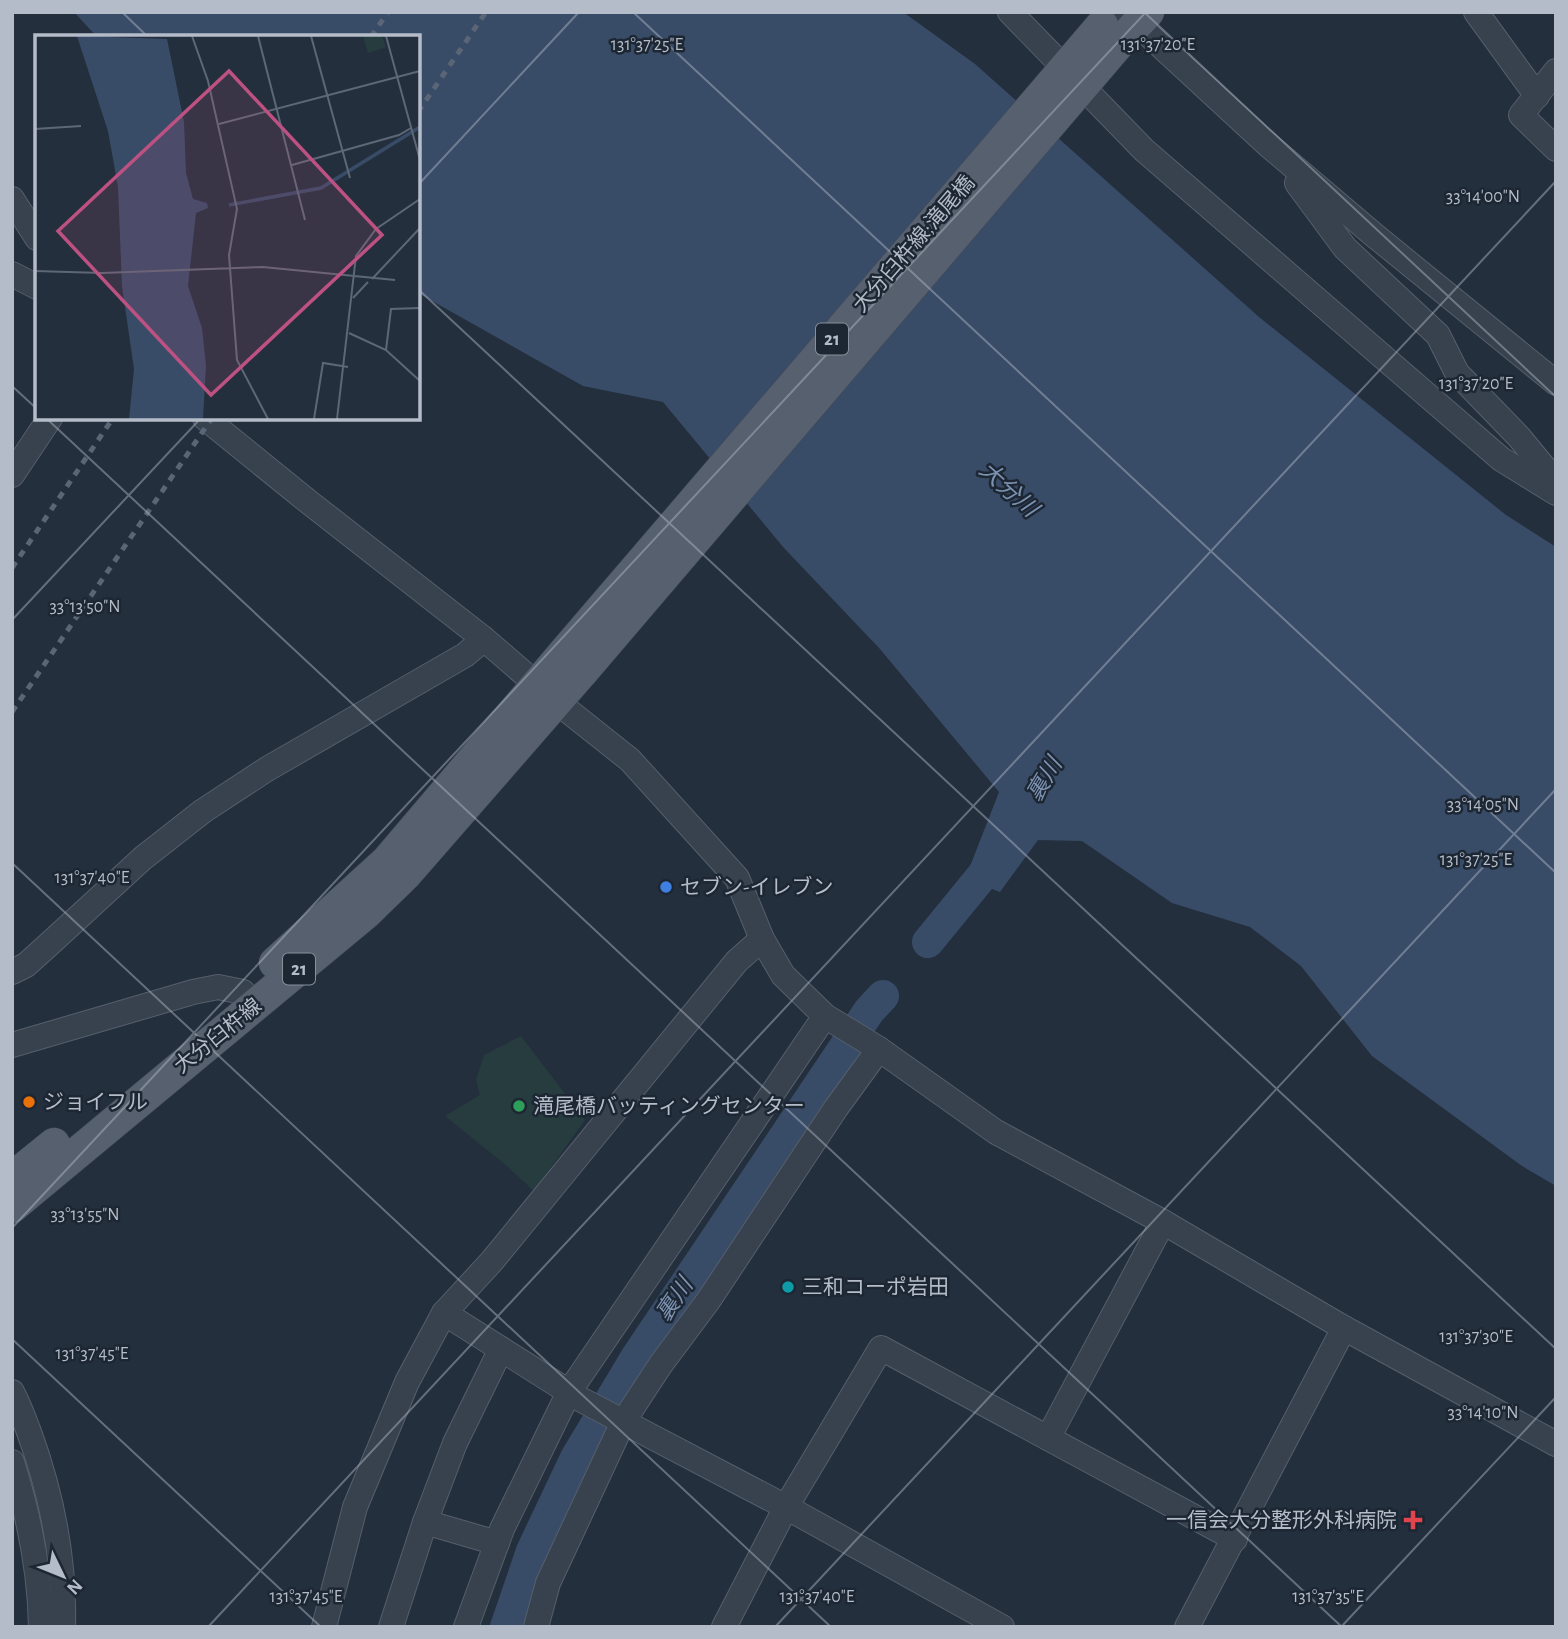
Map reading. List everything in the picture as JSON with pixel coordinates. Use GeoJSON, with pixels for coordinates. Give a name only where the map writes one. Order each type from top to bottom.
{"type":"FeatureCollection","features":[{"type":"Feature","properties":{"kind":"main road","name":"大分臼杵線;滝尾橋"},"geometry":{"type":"LineString","coordinates":[[547,693],[1122,20]]}},
{"type":"Feature","properties":{"kind":"main road","name":"大分臼杵線"},"geometry":{"type":"LineString","coordinates":[[12,1178],[243,992],[387,861],[547,693]]}},
{"type":"Feature","properties":{"kind":"main road","name":"大分臼杵線"},"geometry":{"type":"LineString","coordinates":[[12,1207],[366,913],[406,874],[547,693]]}},
{"type":"Feature","properties":{"kind":"street"},"geometry":{"type":"LineString","coordinates":[[1010,12],[1144,149],[1501,458],[1556,493]]}},
{"type":"Feature","properties":{"kind":"street"},"geometry":{"type":"LineString","coordinates":[[1476,12],[1537,96]]}},
{"type":"Feature","properties":{"kind":"street"},"geometry":{"type":"LineString","coordinates":[[1122,20],[1267,144],[1554,377]]}},
{"type":"Feature","properties":{"kind":"street"},"geometry":{"type":"LineString","coordinates":[[1556,71],[1521,115],[1556,149]]}},
{"type":"Feature","properties":{"kind":"street"},"geometry":{"type":"LineString","coordinates":[[1267,144],[1345,248],[1438,335],[1457,373],[1519,437],[1556,482]]}},
{"type":"Feature","properties":{"kind":"street"},"geometry":{"type":"LineString","coordinates":[[12,199],[35,234]]}},
{"type":"Feature","properties":{"kind":"street"},"geometry":{"type":"LineString","coordinates":[[12,274],[35,286]]}},
{"type":"Feature","properties":{"kind":"street"},"geometry":{"type":"LineString","coordinates":[[12,475],[49,420]]}},
{"type":"Feature","properties":{"kind":"street"},"geometry":{"type":"LineString","coordinates":[[207,420],[484,639],[630,760],[737,877],[762,939],[783,975],[825,1016],[875,1046],[996,1132],[1163,1222],[1344,1328],[1556,1444]]}},
{"type":"Feature","properties":{"kind":"street"},"geometry":{"type":"LineString","coordinates":[[12,972],[26,965],[143,858],[203,811],[267,769],[465,655],[484,639]]}},
{"type":"Feature","properties":{"kind":"street"},"geometry":{"type":"LineString","coordinates":[[324,1627],[355,1507],[407,1382],[444,1313],[492,1261],[737,961],[762,939]]}},
{"type":"Feature","properties":{"kind":"street"},"geometry":{"type":"LineString","coordinates":[[12,1045],[193,992],[218,987],[243,992]]}},
{"type":"Feature","properties":{"kind":"street"},"geometry":{"type":"LineString","coordinates":[[466,1627],[497,1543],[575,1395],[825,1016]]}},
{"type":"Feature","properties":{"kind":"street"},"geometry":{"type":"LineString","coordinates":[[536,1627],[548,1583],[619,1420],[708,1301],[875,1046]]}},
{"type":"Feature","properties":{"kind":"street"},"geometry":{"type":"LineString","coordinates":[[1048,1438],[1163,1222]]}},
{"type":"Feature","properties":{"kind":"street"},"geometry":{"type":"LineString","coordinates":[[444,1313],[619,1420],[786,1507],[1002,1627]]}},
{"type":"Feature","properties":{"kind":"street"},"geometry":{"type":"LineString","coordinates":[[1187,1627],[1344,1328]]}},
{"type":"Feature","properties":{"kind":"street"},"geometry":{"type":"LineString","coordinates":[[391,1627],[425,1522],[455,1443],[501,1349]]}},
{"type":"Feature","properties":{"kind":"street"},"geometry":{"type":"LineString","coordinates":[[724,1627],[786,1507],[881,1349],[1235,1539]]}},
{"type":"Feature","properties":{"kind":"street"},"geometry":{"type":"LineString","coordinates":[[12,1392],[38,1457],[56,1525],[64,1588],[64,1627]]}},
{"type":"Feature","properties":{"kind":"street"},"geometry":{"type":"LineString","coordinates":[[12,1462],[24,1501],[34,1555],[40,1595],[41,1627]]}},
{"type":"Feature","properties":{"kind":"street"},"geometry":{"type":"LineString","coordinates":[[425,1522],[497,1543]]}},
{"type":"Feature","properties":{"kind":"green space","name":"滝尾橋バッティングセンター"},"geometry":{"type":"Polygon","coordinates":[[[521,1036],[585,1120],[534,1191],[445,1116],[480,1095],[476,1080],[484,1055],[521,1036]]]}},
{"type":"Feature","properties":{"kind":"water","name":"大分川"},"geometry":{"type":"Polygon","coordinates":[[[74,12],[903,12],[975,64],[1259,317],[1506,515],[1556,547],[1556,1186],[1522,1166],[1372,1056],[1301,966],[1250,927],[1172,903],[1082,841],[1038,840],[1000,892],[967,874],[999,792],[880,649],[784,548],[663,402],[583,386],[420,294],[420,35],[95,35],[74,12]]]}},
{"type":"Feature","properties":{"kind":"waterway","name":"裏川"},"geometry":{"type":"LineString","coordinates":[[928,942],[1004,849]]}},
{"type":"Feature","properties":{"kind":"waterway","name":"裏川"},"geometry":{"type":"LineString","coordinates":[[506,1627],[532,1551],[576,1458],[636,1358],[869,1011],[883,996]]}},
{"type":"Feature","properties":{"kind":"railway"},"geometry":{"type":"LineString","coordinates":[[372,35],[388,12]]}},
{"type":"Feature","properties":{"kind":"railway"},"geometry":{"type":"LineString","coordinates":[[420,109],[486,12]]}},
{"type":"Feature","properties":{"kind":"railway"},"geometry":{"type":"LineString","coordinates":[[12,568],[112,420]]}},
{"type":"Feature","properties":{"kind":"railway"},"geometry":{"type":"LineString","coordinates":[[12,712],[211,420]]}},
{"type":"Feature","properties":{"kind":"place","name":"セブン-イレブン"},"geometry":{"type":"Point","coordinates":[666,887]}},
{"type":"Feature","properties":{"kind":"place","name":"ジョイフル"},"geometry":{"type":"Point","coordinates":[29,1102]}},
{"type":"Feature","properties":{"kind":"place","name":"滝尾橋バッティングセンター"},"geometry":{"type":"Point","coordinates":[519,1106]}},
{"type":"Feature","properties":{"kind":"place","name":"三和コーポ岩田"},"geometry":{"type":"Point","coordinates":[788,1287]}},
{"type":"Feature","properties":{"kind":"place","name":"一信会大分整形外科病院"},"geometry":{"type":"Point","coordinates":[1413,1520]}}]}
